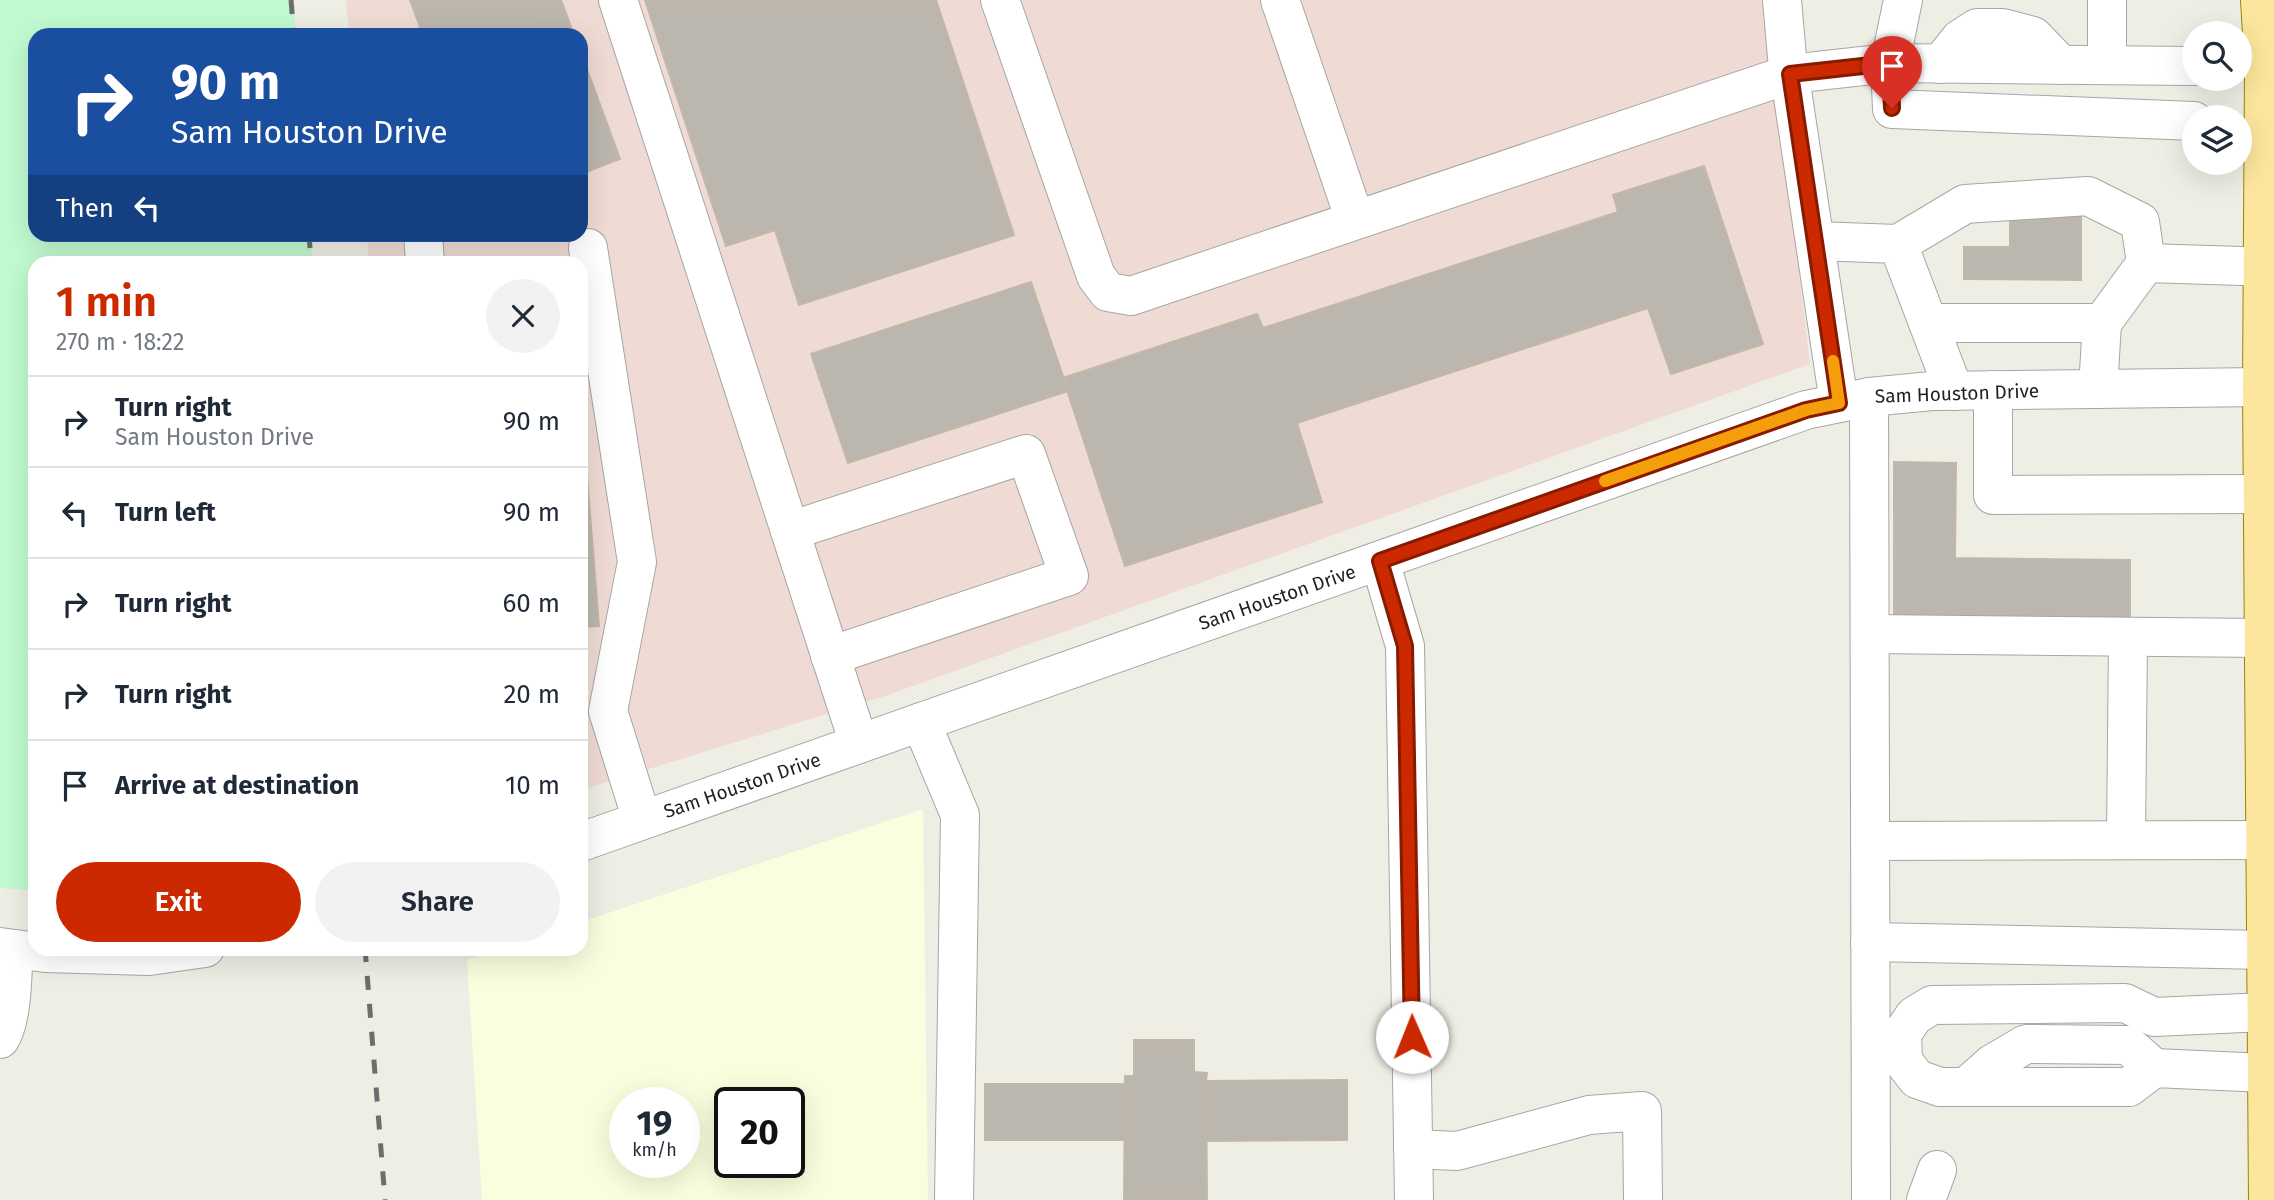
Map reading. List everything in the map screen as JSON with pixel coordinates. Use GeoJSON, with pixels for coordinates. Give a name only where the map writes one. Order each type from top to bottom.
{"type":"FeatureCollection","features":[{"type":"Feature","properties":{"kind":"main road"},"geometry":{"type":"LineString","coordinates":[[2265,4],[2252,123],[2269,170],[2268,385],[2263,494],[2269,544],[2263,638],[2269,682],[2269,781],[2265,840],[2268,1200]]}},
{"type":"Feature","properties":{"kind":"street"},"geometry":{"type":"LineString","coordinates":[[618,0],[859,744]]}},
{"type":"Feature","properties":{"kind":"street"},"geometry":{"type":"LineString","coordinates":[[1000,0],[1096,276],[1108,292],[1131,296],[1790,74],[1890,63],[2182,66]]}},
{"type":"Feature","properties":{"kind":"street"},"geometry":{"type":"LineString","coordinates":[[1280,0],[1355,220]]}},
{"type":"Feature","properties":{"kind":"street"},"geometry":{"type":"LineString","coordinates":[[1782,0],[1790,74],[1815,241],[1854,400],[1870,635],[1871,1200]]}},
{"type":"Feature","properties":{"kind":"street"},"geometry":{"type":"LineString","coordinates":[[1903,0],[1890,63],[1892,108],[2182,120]]}},
{"type":"Feature","properties":{"kind":"street"},"geometry":{"type":"LineString","coordinates":[[2107,0],[2107,65]]}},
{"type":"Feature","properties":{"kind":"street"},"geometry":{"type":"LineString","coordinates":[[1815,241],[1898,244],[1965,204],[2088,196],[2140,222],[2146,263],[2102,323],[2098,389]]}},
{"type":"Feature","properties":{"kind":"street"},"geometry":{"type":"LineString","coordinates":[[1898,244],[1954,391]]}},
{"type":"Feature","properties":{"kind":"street"},"geometry":{"type":"LineString","coordinates":[[588,247],[637,562],[594,713],[642,820]]}},
{"type":"Feature","properties":{"kind":"street"},"geometry":{"type":"LineString","coordinates":[[2146,263],[2269,267]]}},
{"type":"Feature","properties":{"kind":"street"},"geometry":{"type":"LineString","coordinates":[[1928,323],[2102,323]]}},
{"type":"Feature","properties":{"kind":"street","name":"Sam Houston Drive"},"geometry":{"type":"LineString","coordinates":[[588,839],[1806,410],[1854,400],[1954,391],[2268,385]]}},
{"type":"Feature","properties":{"kind":"street"},"geometry":{"type":"LineString","coordinates":[[1993,390],[1993,495],[2263,494]]}},
{"type":"Feature","properties":{"kind":"street"},"geometry":{"type":"LineString","coordinates":[[790,531],[1026,453],[1069,576],[830,656]]}},
{"type":"Feature","properties":{"kind":"street"},"geometry":{"type":"LineString","coordinates":[[1380,561],[1405,646],[1414,1200]]}},
{"type":"Feature","properties":{"kind":"street"},"geometry":{"type":"LineString","coordinates":[[1870,635],[2263,638]]}},
{"type":"Feature","properties":{"kind":"street"},"geometry":{"type":"LineString","coordinates":[[2126,840],[2128,637]]}},
{"type":"Feature","properties":{"kind":"street"},"geometry":{"type":"LineString","coordinates":[[921,722],[960,816],[954,1200]]}},
{"type":"Feature","properties":{"kind":"street"},"geometry":{"type":"LineString","coordinates":[[1870,841],[2265,840]]}},
{"type":"Feature","properties":{"kind":"street"},"geometry":{"type":"LineString","coordinates":[[1870,942],[2265,950]]}},
{"type":"Feature","properties":{"kind":"street"},"geometry":{"type":"LineString","coordinates":[[0,1040],[8,1010],[7,948],[28,951]]}},
{"type":"Feature","properties":{"kind":"street"},"geometry":{"type":"LineString","coordinates":[[2266,1012],[2154,1017],[2125,1003],[1932,1005],[1914,1016],[1902,1034],[1903,1061],[1917,1079],[1940,1087],[2129,1087],[2154,1069],[2266,1073]]}},
{"type":"Feature","properties":{"kind":"street"},"geometry":{"type":"LineString","coordinates":[[2154,1017],[2154,1069]]}},
{"type":"Feature","properties":{"kind":"street"},"geometry":{"type":"LineString","coordinates":[[1413,1149],[1457,1151],[1589,1115],[1643,1111],[1643,1200]]}},
{"type":"Feature","properties":{"kind":"shaded area"},"geometry":{"type":"Polygon","coordinates":[[[346,0],[1767,0],[1810,364],[885,696],[588,788],[588,256],[369,256],[368,242],[588,242],[588,28],[348,28],[346,0]]]}},
{"type":"Feature","properties":{"kind":"shaded area"},"geometry":{"type":"Polygon","coordinates":[[[923,809],[928,1200],[482,1200],[467,960],[479,956],[588,956],[588,920],[923,809]]]}},
{"type":"Feature","properties":{"kind":"green space"},"geometry":{"type":"Polygon","coordinates":[[[0,0],[293,0],[295,28],[28,28],[28,242],[312,242],[313,256],[28,256],[28,890],[0,888],[0,0]]]}},
{"type":"Feature","properties":{"kind":"building"},"geometry":{"type":"Polygon","coordinates":[[[410,0],[561,0],[571,28],[420,28],[410,0]]]}},
{"type":"Feature","properties":{"kind":"building"},"geometry":{"type":"Polygon","coordinates":[[[645,0],[936,0],[1014,235],[799,305],[775,230],[726,246],[645,0]]]}},
{"type":"Feature","properties":{"kind":"building"},"geometry":{"type":"Polygon","coordinates":[[[588,72],[620,159],[588,171],[588,72]]]}},
{"type":"Feature","properties":{"kind":"building"},"geometry":{"type":"Polygon","coordinates":[[[1704,166],[1763,344],[1671,374],[1648,308],[1297,423],[1322,502],[1125,566],[1063,378],[1257,314],[1263,328],[1618,212],[1613,195],[1704,166]]]}},
{"type":"Feature","properties":{"kind":"building"},"geometry":{"type":"Polygon","coordinates":[[[2010,211],[2081,211],[2081,280],[1964,279],[1964,247],[2010,247],[2010,211]]]}},
{"type":"Feature","properties":{"kind":"building"},"geometry":{"type":"Polygon","coordinates":[[[1031,282],[1068,391],[848,463],[811,354],[1031,282]]]}},
{"type":"Feature","properties":{"kind":"building"},"geometry":{"type":"Polygon","coordinates":[[[1894,462],[1956,463],[1955,558],[2130,560],[2130,618],[1894,615],[1894,462]]]}},
{"type":"Feature","properties":{"kind":"building"},"geometry":{"type":"Polygon","coordinates":[[[588,490],[599,626],[588,627],[588,490]]]}},
{"type":"Feature","properties":{"kind":"building"},"geometry":{"type":"Polygon","coordinates":[[[1134,1040],[1194,1040],[1194,1072],[1207,1073],[1207,1200],[1124,1200],[1125,1076],[1134,1076],[1134,1040]]]}},
{"type":"Feature","properties":{"kind":"building"},"geometry":{"type":"Polygon","coordinates":[[[1347,1080],[1347,1140],[1206,1141],[1206,1081],[1347,1080]]]}},
{"type":"Feature","properties":{"kind":"building"},"geometry":{"type":"Polygon","coordinates":[[[985,1084],[1125,1084],[1125,1140],[985,1140],[985,1084]]]}},
{"type":"Feature","properties":{"kind":"railway"},"geometry":{"type":"LineString","coordinates":[[291,0],[293,28]]}},
{"type":"Feature","properties":{"kind":"railway"},"geometry":{"type":"LineString","coordinates":[[310,242],[311,256]]}},
{"type":"Feature","properties":{"kind":"railway"},"geometry":{"type":"LineString","coordinates":[[366,956],[385,1200]]}},
{"type":"Feature","properties":{"kind":"slow traffic"},"geometry":{"type":"LineString","coordinates":[[1605,481],[1806,410],[1839,403],[1833,361]]}},
{"type":"Feature","properties":{"kind":"route"},"geometry":{"type":"LineString","coordinates":[[1412,1037],[1405,646],[1380,561],[1806,410],[1839,403],[1790,74],[1890,63],[1892,108]]}}]}
